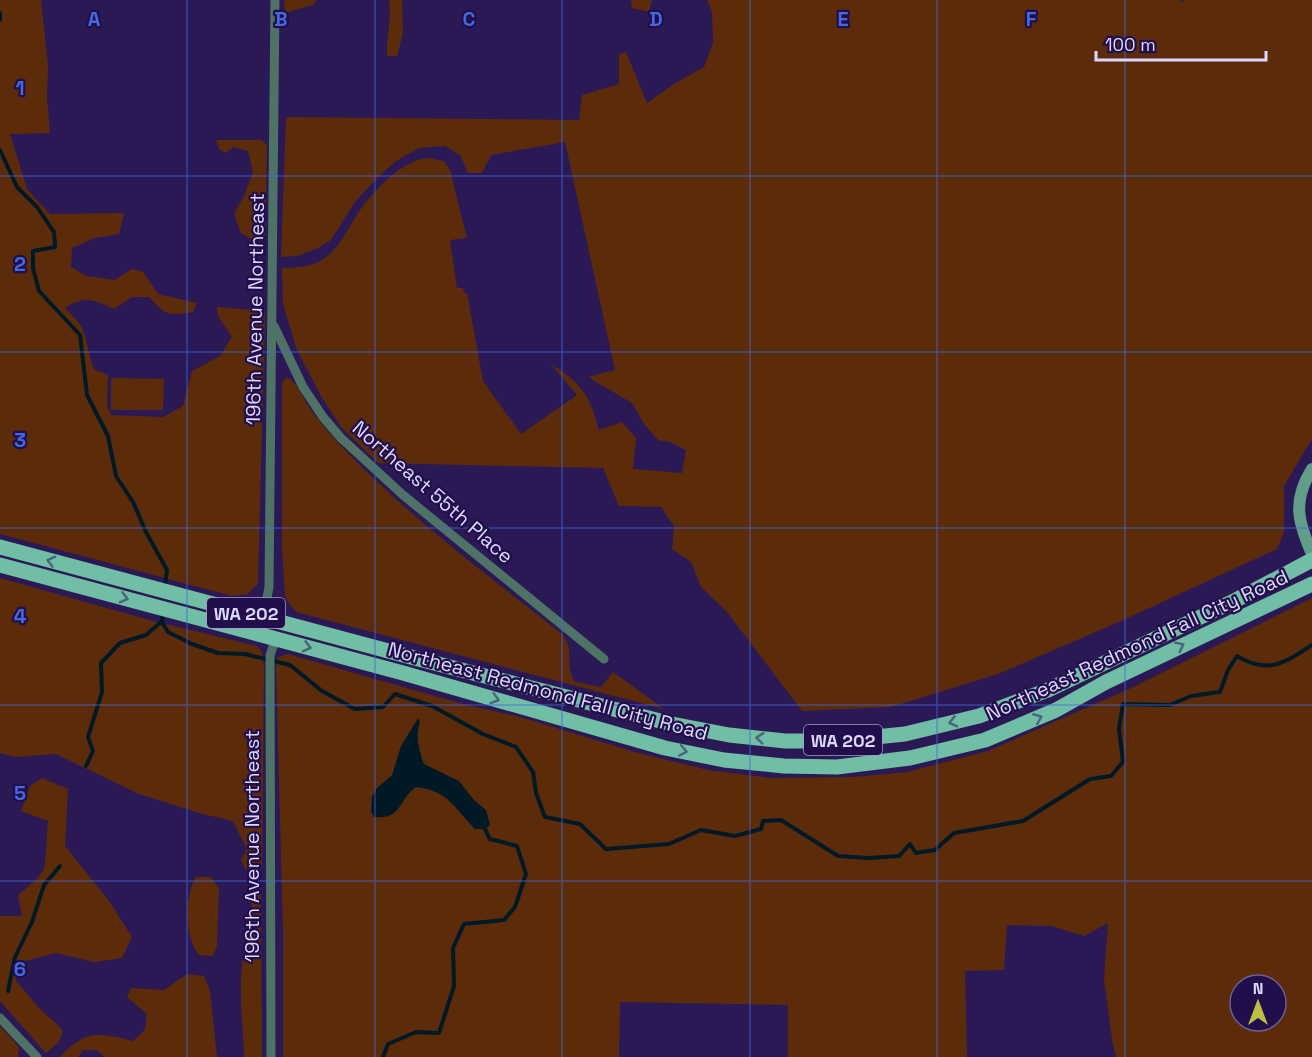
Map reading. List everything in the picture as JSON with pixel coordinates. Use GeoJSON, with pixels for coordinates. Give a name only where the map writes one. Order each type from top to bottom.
{"type":"FeatureCollection","features":[{"type":"Feature","properties":{"kind":"main road","name":"Northeast Redmond Fall City Road"},"geometry":{"type":"LineString","coordinates":[[0,547],[672,724],[729,735],[785,741],[836,741],[905,734],[980,716],[1048,690],[1236,600],[1312,560]]}},
{"type":"Feature","properties":{"kind":"main road","name":"Northeast Redmond Fall City Road"},"geometry":{"type":"LineString","coordinates":[[0,565],[279,639],[665,748],[724,760],[772,765],[837,767],[910,758],[985,740],[1056,710],[1106,682],[1312,584]]}},
{"type":"Feature","properties":{"kind":"main road"},"geometry":{"type":"LineString","coordinates":[[230,626],[257,615]]}},
{"type":"Feature","properties":{"kind":"main road"},"geometry":{"type":"LineString","coordinates":[[279,639],[288,632],[301,628]]}},
{"type":"Feature","properties":{"kind":"street","name":"196th Avenue Northeast"},"geometry":{"type":"LineString","coordinates":[[257,615],[267,598],[269,587],[275,0]]}},
{"type":"Feature","properties":{"kind":"street","name":"Northeast 55th Place"},"geometry":{"type":"LineString","coordinates":[[273,324],[303,387],[323,417],[341,438],[403,495],[604,659]]}},
{"type":"Feature","properties":{"kind":"street"},"geometry":{"type":"LineString","coordinates":[[1312,469],[1300,495],[1299,516],[1303,534],[1312,554]]}},
{"type":"Feature","properties":{"kind":"street","name":"196th Avenue Northeast"},"geometry":{"type":"LineString","coordinates":[[271,1057],[270,656],[273,646],[279,639]]}},
{"type":"Feature","properties":{"kind":"street"},"geometry":{"type":"LineString","coordinates":[[0,1018],[37,1057]]}},
{"type":"Feature","properties":{"kind":"shaded area"},"geometry":{"type":"Polygon","coordinates":[[[0,0],[41,0],[48,66],[47,97],[50,133],[10,134],[27,189],[50,214],[124,213],[119,234],[95,238],[72,248],[71,267],[86,276],[115,280],[132,269],[143,272],[158,294],[197,303],[193,312],[178,314],[164,311],[149,297],[132,297],[114,309],[90,300],[78,301],[65,308],[81,326],[94,369],[108,375],[107,405],[111,415],[163,417],[183,406],[192,371],[220,356],[232,337],[218,316],[217,307],[265,311],[258,583],[248,594],[232,596],[0,534],[0,0]]]}},
{"type":"Feature","properties":{"kind":"shaded area"},"geometry":{"type":"Polygon","coordinates":[[[284,0],[317,0],[313,5],[285,13],[284,0]]]}},
{"type":"Feature","properties":{"kind":"shaded area"},"geometry":{"type":"Polygon","coordinates":[[[389,0],[402,0],[403,33],[397,56],[387,56],[389,0]]]}},
{"type":"Feature","properties":{"kind":"shaded area"},"geometry":{"type":"Polygon","coordinates":[[[631,0],[652,0],[649,12],[632,8],[631,0]]]}},
{"type":"Feature","properties":{"kind":"shaded area"},"geometry":{"type":"Polygon","coordinates":[[[707,0],[1181,0],[1181,3],[1186,0],[1312,0],[1312,439],[1284,486],[1284,532],[1277,549],[1119,622],[998,674],[891,707],[802,711],[727,612],[701,587],[691,562],[672,549],[674,526],[661,507],[619,506],[603,468],[378,463],[341,427],[321,396],[297,350],[283,304],[282,268],[307,266],[322,260],[338,244],[358,213],[380,186],[409,164],[430,158],[444,161],[450,170],[467,238],[450,240],[457,288],[463,288],[464,293],[467,293],[483,381],[521,434],[577,395],[551,364],[571,378],[583,391],[592,407],[599,430],[622,422],[636,438],[633,469],[682,473],[686,450],[670,442],[658,440],[644,424],[632,403],[588,377],[615,370],[565,142],[491,155],[482,173],[468,173],[460,155],[445,146],[419,148],[396,161],[376,179],[355,202],[331,240],[297,256],[281,257],[286,117],[579,120],[582,95],[619,84],[619,54],[626,52],[647,103],[704,67],[713,44],[712,12],[707,0]]]}},
{"type":"Feature","properties":{"kind":"shaded area"},"geometry":{"type":"Polygon","coordinates":[[[216,140],[262,140],[267,145],[265,239],[256,242],[241,233],[234,214],[253,172],[248,151],[234,147],[225,153],[219,149],[216,140]]]}},
{"type":"Feature","properties":{"kind":"shaded area"},"geometry":{"type":"Polygon","coordinates":[[[287,377],[298,388],[329,433],[387,490],[461,554],[563,635],[569,648],[570,669],[575,682],[601,687],[613,672],[664,709],[296,612],[285,598],[282,549],[282,382],[287,377]]]}},
{"type":"Feature","properties":{"kind":"shaded area"},"geometry":{"type":"Polygon","coordinates":[[[111,378],[164,379],[163,410],[111,410],[111,378]]]}},
{"type":"Feature","properties":{"kind":"shaded area"},"geometry":{"type":"Polygon","coordinates":[[[0,578],[153,621],[257,646],[262,652],[264,668],[262,864],[260,872],[245,869],[241,860],[247,849],[233,821],[139,794],[56,754],[15,757],[0,753],[0,578]]]}},
{"type":"Feature","properties":{"kind":"shaded area"},"geometry":{"type":"Polygon","coordinates":[[[1312,598],[1312,1057],[1116,1057],[1104,979],[1108,923],[1084,936],[1051,926],[1007,925],[1004,970],[965,971],[967,1057],[788,1057],[788,1005],[620,1002],[619,1057],[283,1057],[283,932],[276,667],[278,657],[288,654],[463,704],[520,717],[635,752],[708,770],[771,778],[854,777],[907,772],[988,751],[1129,689],[1312,598]]]}},
{"type":"Feature","properties":{"kind":"shaded area"},"geometry":{"type":"Polygon","coordinates":[[[42,778],[68,789],[65,846],[109,901],[132,937],[122,958],[94,962],[56,953],[17,963],[16,981],[39,1008],[63,1030],[59,1042],[46,1053],[0,1001],[0,916],[22,916],[18,895],[36,880],[45,865],[48,821],[21,811],[30,786],[42,778]]]}},
{"type":"Feature","properties":{"kind":"shaded area"},"geometry":{"type":"Polygon","coordinates":[[[196,877],[211,877],[219,888],[217,946],[213,956],[199,955],[188,928],[189,895],[196,877]]]}},
{"type":"Feature","properties":{"kind":"shaded area"},"geometry":{"type":"Polygon","coordinates":[[[254,885],[261,888],[262,1057],[244,1057],[242,970],[252,917],[254,885]]]}},
{"type":"Feature","properties":{"kind":"shaded area"},"geometry":{"type":"Polygon","coordinates":[[[187,974],[204,976],[210,991],[217,1057],[105,1057],[96,1050],[83,1050],[78,1057],[60,1057],[78,1042],[94,1036],[111,1036],[133,1041],[145,1030],[147,1014],[127,997],[131,988],[164,990],[187,974]]]}},
{"type":"Feature","properties":{"kind":"shaded area"},"geometry":{"type":"Polygon","coordinates":[[[0,1026],[19,1047],[18,1057],[0,1057],[0,1026]]]}},
{"type":"Feature","properties":{"kind":"water"},"geometry":{"type":"Polygon","coordinates":[[[418,718],[420,722],[418,743],[424,764],[459,781],[474,800],[486,810],[490,825],[485,829],[475,829],[450,802],[436,792],[416,787],[395,812],[383,817],[374,817],[371,811],[372,797],[377,788],[392,775],[401,746],[418,718]]]}},
{"type":"Feature","properties":{"kind":"waterway"},"geometry":{"type":"LineString","coordinates":[[0,13],[0,20]]}},
{"type":"Feature","properties":{"kind":"waterway"},"geometry":{"type":"LineString","coordinates":[[0,150],[17,187],[37,207],[54,232],[55,247],[33,251],[33,268],[39,291],[80,335],[87,395],[108,436],[116,476],[133,502],[167,570],[165,586]]}},
{"type":"Feature","properties":{"kind":"waterway"},"geometry":{"type":"LineString","coordinates":[[163,611],[162,622],[168,632],[218,653],[245,654],[290,665],[322,691],[355,709],[383,707],[395,694],[432,706],[483,734],[516,747],[533,772],[536,793],[545,817],[580,824],[606,849],[669,844],[701,830],[735,836],[761,829],[763,821],[781,820],[838,856],[869,858],[899,856],[910,844],[916,853],[935,850],[954,833],[1023,821],[1090,779],[1111,776],[1123,762],[1119,728],[1123,704],[1170,705],[1191,696],[1220,692],[1228,670],[1237,656],[1248,662],[1267,666],[1293,657],[1312,645]]}},
{"type":"Feature","properties":{"kind":"waterway"},"geometry":{"type":"LineString","coordinates":[[86,766],[93,751],[88,737],[102,692],[101,663],[120,643],[146,635],[161,622]]}},
{"type":"Feature","properties":{"kind":"waterway"},"geometry":{"type":"LineString","coordinates":[[383,1057],[388,1044],[416,1032],[439,1033],[454,986],[453,948],[464,924],[504,920],[515,907],[526,874],[517,846],[490,839],[485,829]]}},
{"type":"Feature","properties":{"kind":"waterway"},"geometry":{"type":"LineString","coordinates":[[8,991],[15,957],[32,922],[44,885],[60,866]]}}]}
